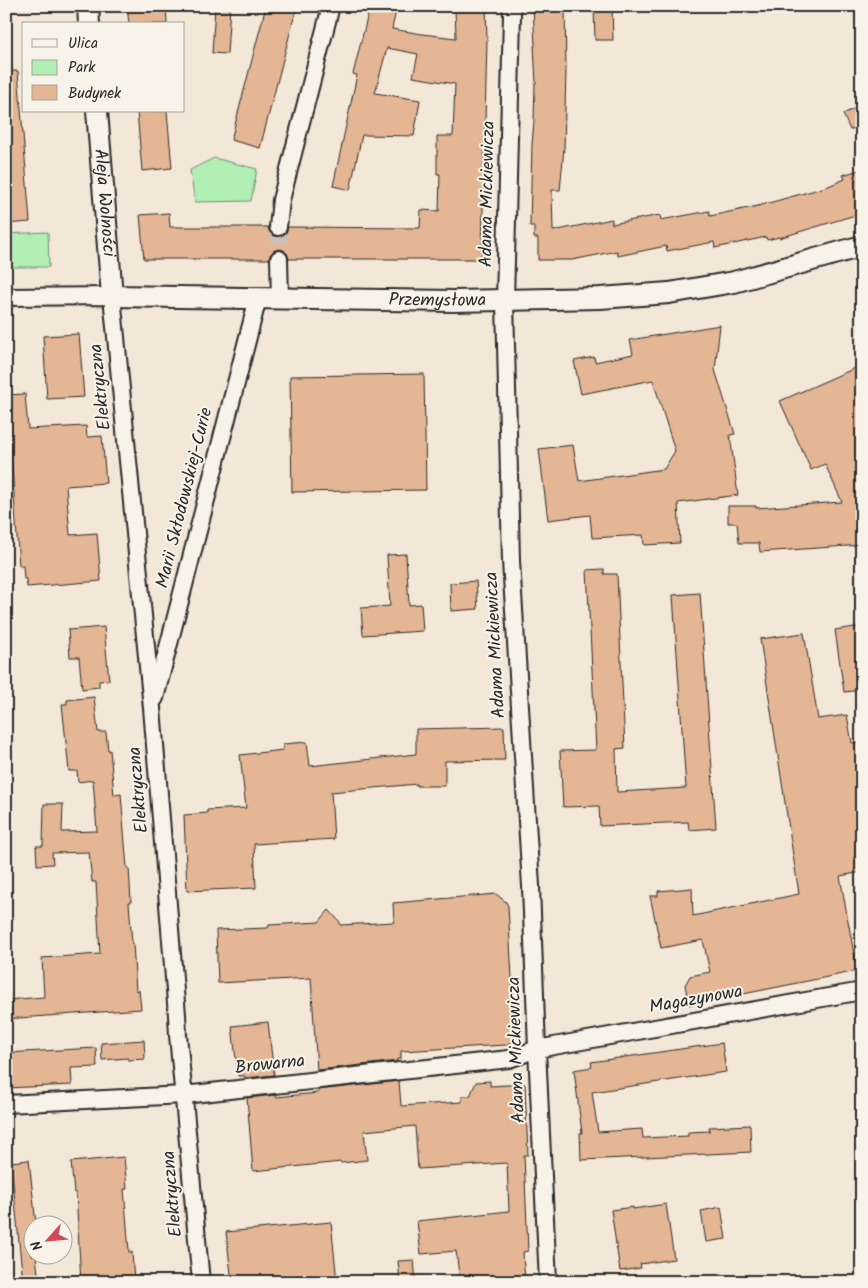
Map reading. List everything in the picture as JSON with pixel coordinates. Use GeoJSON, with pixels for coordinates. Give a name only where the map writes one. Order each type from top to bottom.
{"type":"FeatureCollection","features":[{"type":"Feature","properties":{"kind":"street"},"geometry":{"type":"LineString","coordinates":[[88,6],[89,22]]}},
{"type":"Feature","properties":{"kind":"street"},"geometry":{"type":"LineString","coordinates":[[278,226],[281,200],[331,6]]}},
{"type":"Feature","properties":{"kind":"street","name":"Adama Mickiewicza"},"geometry":{"type":"LineString","coordinates":[[511,6],[505,301],[511,561],[531,886],[536,1049],[548,1282]]}},
{"type":"Feature","properties":{"kind":"street","name":"Aleja Wolności"},"geometry":{"type":"LineString","coordinates":[[97,112],[112,296]]}},
{"type":"Feature","properties":{"kind":"street","name":"Przemysłowa"},"geometry":{"type":"LineString","coordinates":[[6,297],[112,296],[505,301],[600,298],[669,293],[734,282],[862,246]]}},
{"type":"Feature","properties":{"kind":"street"},"geometry":{"type":"LineString","coordinates":[[279,259],[280,299]]}},
{"type":"Feature","properties":{"kind":"street","name":"Elektryczna"},"geometry":{"type":"LineString","coordinates":[[112,296],[152,708],[178,1034],[201,1282]]}},
{"type":"Feature","properties":{"kind":"street","name":"Marii Skłodowskiej-Curie"},"geometry":{"type":"LineString","coordinates":[[152,708],[258,298]]}},
{"type":"Feature","properties":{"kind":"street","name":"Magazynowa"},"geometry":{"type":"LineString","coordinates":[[536,1049],[862,991]]}},
{"type":"Feature","properties":{"kind":"street","name":"Browarna"},"geometry":{"type":"LineString","coordinates":[[6,1104],[184,1095],[510,1059],[536,1049]]}},
{"type":"Feature","properties":{"kind":"green space"},"geometry":{"type":"Polygon","coordinates":[[[214,158],[257,169],[251,201],[195,202],[190,170],[214,158]]]}},
{"type":"Feature","properties":{"kind":"green space"},"geometry":{"type":"Polygon","coordinates":[[[48,232],[49,267],[6,267],[6,234],[48,232]]]}},
{"type":"Feature","properties":{"kind":"building"},"geometry":{"type":"Polygon","coordinates":[[[127,6],[166,6],[167,22],[129,22],[127,6]]]}},
{"type":"Feature","properties":{"kind":"building"},"geometry":{"type":"Polygon","coordinates":[[[215,6],[230,6],[227,54],[212,53],[215,6]]]}},
{"type":"Feature","properties":{"kind":"building"},"geometry":{"type":"Polygon","coordinates":[[[266,6],[297,6],[260,148],[231,140],[266,6]]]}},
{"type":"Feature","properties":{"kind":"building"},"geometry":{"type":"Polygon","coordinates":[[[370,6],[397,6],[392,29],[456,38],[455,6],[486,6],[487,38],[482,253],[480,258],[289,259],[284,250],[279,249],[273,251],[269,259],[144,259],[140,215],[169,213],[170,227],[268,227],[272,235],[277,237],[286,233],[288,227],[420,228],[421,210],[439,211],[440,174],[437,174],[437,136],[453,136],[455,84],[413,77],[418,54],[387,48],[375,93],[420,100],[414,136],[362,135],[350,190],[333,186],[357,75],[353,74],[370,6]]]}},
{"type":"Feature","properties":{"kind":"building"},"geometry":{"type":"Polygon","coordinates":[[[533,6],[565,6],[564,148],[560,190],[552,190],[553,231],[612,219],[612,224],[660,215],[661,220],[709,211],[710,216],[758,206],[826,187],[845,179],[843,175],[862,169],[862,213],[779,238],[767,240],[766,237],[715,248],[714,242],[667,251],[666,246],[618,256],[617,251],[572,260],[538,260],[538,238],[534,238],[534,226],[530,226],[536,83],[533,6]]]}},
{"type":"Feature","properties":{"kind":"building"},"geometry":{"type":"Polygon","coordinates":[[[594,6],[612,6],[613,40],[595,40],[594,6]]]}},
{"type":"Feature","properties":{"kind":"building"},"geometry":{"type":"Polygon","coordinates":[[[6,71],[18,71],[30,222],[6,224],[6,71]]]}},
{"type":"Feature","properties":{"kind":"building"},"geometry":{"type":"Polygon","coordinates":[[[862,105],[862,124],[850,130],[843,114],[862,105]]]}},
{"type":"Feature","properties":{"kind":"building"},"geometry":{"type":"Polygon","coordinates":[[[137,112],[167,112],[172,168],[142,171],[137,112]]]}},
{"type":"Feature","properties":{"kind":"building"},"geometry":{"type":"Polygon","coordinates":[[[720,325],[715,370],[735,434],[730,435],[738,495],[678,503],[680,543],[644,545],[643,535],[592,538],[590,515],[548,520],[539,449],[573,445],[579,481],[664,469],[675,451],[653,380],[581,394],[574,361],[594,357],[595,362],[633,354],[630,340],[720,325]]]}},
{"type":"Feature","properties":{"kind":"building"},"geometry":{"type":"Polygon","coordinates":[[[79,334],[84,397],[47,399],[43,336],[79,334]]]}},
{"type":"Feature","properties":{"kind":"building"},"geometry":{"type":"Polygon","coordinates":[[[862,365],[862,545],[760,552],[759,543],[739,543],[737,523],[728,523],[728,506],[756,506],[756,508],[842,502],[825,464],[811,470],[780,401],[862,365]]]}},
{"type":"Feature","properties":{"kind":"building"},"geometry":{"type":"Polygon","coordinates":[[[424,374],[426,490],[292,492],[290,376],[424,374]]]}},
{"type":"Feature","properties":{"kind":"building"},"geometry":{"type":"Polygon","coordinates":[[[25,394],[28,429],[86,426],[87,437],[102,436],[106,483],[66,486],[70,535],[97,533],[101,581],[27,587],[23,566],[19,566],[7,395],[25,394]]]}},
{"type":"Feature","properties":{"kind":"building"},"geometry":{"type":"Polygon","coordinates":[[[406,554],[409,605],[421,604],[423,631],[363,635],[361,608],[390,606],[387,555],[406,554]]]}},
{"type":"Feature","properties":{"kind":"building"},"geometry":{"type":"Polygon","coordinates":[[[604,569],[604,574],[617,574],[625,748],[616,749],[617,792],[686,788],[673,595],[700,593],[716,828],[689,830],[688,822],[600,826],[599,806],[563,807],[560,751],[596,750],[587,570],[604,569]]]}},
{"type":"Feature","properties":{"kind":"building"},"geometry":{"type":"Polygon","coordinates":[[[476,581],[478,609],[451,611],[450,583],[476,581]]]}},
{"type":"Feature","properties":{"kind":"building"},"geometry":{"type":"Polygon","coordinates":[[[862,626],[862,690],[844,692],[835,630],[862,626]]]}},
{"type":"Feature","properties":{"kind":"building"},"geometry":{"type":"Polygon","coordinates":[[[104,627],[109,680],[99,681],[99,687],[82,689],[79,657],[70,657],[68,630],[104,627]]]}},
{"type":"Feature","properties":{"kind":"building"},"geometry":{"type":"Polygon","coordinates":[[[804,633],[818,719],[847,715],[852,743],[862,742],[862,872],[840,876],[857,971],[689,1005],[685,985],[690,976],[710,972],[703,940],[661,948],[650,896],[658,896],[658,891],[692,888],[693,916],[799,894],[760,639],[804,633]]]}},
{"type":"Feature","properties":{"kind":"building"},"geometry":{"type":"Polygon","coordinates":[[[94,697],[98,732],[106,732],[108,750],[110,750],[114,795],[121,794],[127,868],[129,868],[131,902],[129,902],[136,991],[139,990],[141,1009],[6,1019],[6,1000],[44,997],[42,958],[100,954],[96,882],[92,882],[89,852],[52,853],[53,864],[37,865],[36,846],[43,846],[44,804],[63,804],[62,832],[97,831],[93,780],[78,782],[77,771],[69,771],[62,704],[67,704],[67,700],[94,697]]]}},
{"type":"Feature","properties":{"kind":"building"},"geometry":{"type":"Polygon","coordinates":[[[504,727],[505,760],[445,761],[445,786],[417,786],[417,784],[331,792],[334,839],[254,844],[256,888],[187,891],[184,815],[207,813],[207,810],[246,808],[240,755],[283,750],[283,744],[307,742],[310,766],[416,754],[416,729],[504,727]]]}},
{"type":"Feature","properties":{"kind":"building"},"geometry":{"type":"Polygon","coordinates":[[[496,894],[508,906],[515,1032],[512,1042],[506,1045],[401,1051],[401,1059],[397,1059],[397,1061],[317,1070],[311,978],[218,983],[216,930],[268,928],[269,925],[319,922],[329,910],[340,922],[340,925],[394,922],[393,903],[496,894]]]}},
{"type":"Feature","properties":{"kind":"building"},"geometry":{"type":"Polygon","coordinates":[[[268,1022],[274,1075],[245,1078],[245,1076],[238,1076],[232,1026],[268,1022]]]}},
{"type":"Feature","properties":{"kind":"building"},"geometry":{"type":"Polygon","coordinates":[[[144,1040],[145,1059],[102,1060],[101,1043],[144,1040]]]}},
{"type":"Feature","properties":{"kind":"building"},"geometry":{"type":"Polygon","coordinates":[[[722,1043],[726,1072],[592,1092],[598,1132],[642,1129],[643,1138],[688,1136],[688,1132],[710,1131],[709,1127],[750,1125],[751,1152],[581,1160],[580,1133],[582,1133],[574,1070],[592,1067],[591,1062],[722,1043]]]}},
{"type":"Feature","properties":{"kind":"building"},"geometry":{"type":"Polygon","coordinates":[[[96,1048],[97,1067],[71,1068],[72,1085],[6,1088],[6,1053],[96,1048]]]}},
{"type":"Feature","properties":{"kind":"building"},"geometry":{"type":"Polygon","coordinates":[[[399,1081],[401,1106],[462,1102],[462,1096],[470,1096],[476,1082],[490,1081],[490,1086],[525,1084],[528,1155],[524,1155],[528,1251],[523,1252],[525,1282],[460,1282],[456,1251],[421,1254],[417,1221],[509,1211],[507,1163],[418,1169],[415,1126],[364,1131],[367,1160],[253,1171],[247,1098],[318,1093],[318,1090],[399,1081]]]}},
{"type":"Feature","properties":{"kind":"building"},"geometry":{"type":"Polygon","coordinates":[[[124,1157],[127,1189],[124,1189],[129,1252],[132,1252],[134,1282],[81,1282],[76,1193],[74,1193],[71,1162],[124,1157]]]}},
{"type":"Feature","properties":{"kind":"building"},"geometry":{"type":"Polygon","coordinates":[[[29,1160],[35,1216],[22,1216],[22,1266],[37,1266],[39,1282],[23,1282],[11,1162],[29,1160]]]}},
{"type":"Feature","properties":{"kind":"building"},"geometry":{"type":"Polygon","coordinates":[[[666,1204],[674,1259],[640,1264],[641,1268],[620,1271],[611,1210],[666,1204]]]}},
{"type":"Feature","properties":{"kind":"building"},"geometry":{"type":"Polygon","coordinates":[[[721,1207],[726,1239],[706,1242],[701,1211],[721,1207]]]}},
{"type":"Feature","properties":{"kind":"building"},"geometry":{"type":"Polygon","coordinates":[[[331,1222],[337,1282],[232,1282],[226,1232],[331,1222]]]}},
{"type":"Feature","properties":{"kind":"building"},"geometry":{"type":"Polygon","coordinates":[[[414,1260],[416,1282],[400,1282],[398,1261],[414,1260]]]}},
{"type":"Feature","properties":{"kind":"tunnel"},"geometry":{"type":"LineString","coordinates":[[278,227],[279,259]]}}]}
